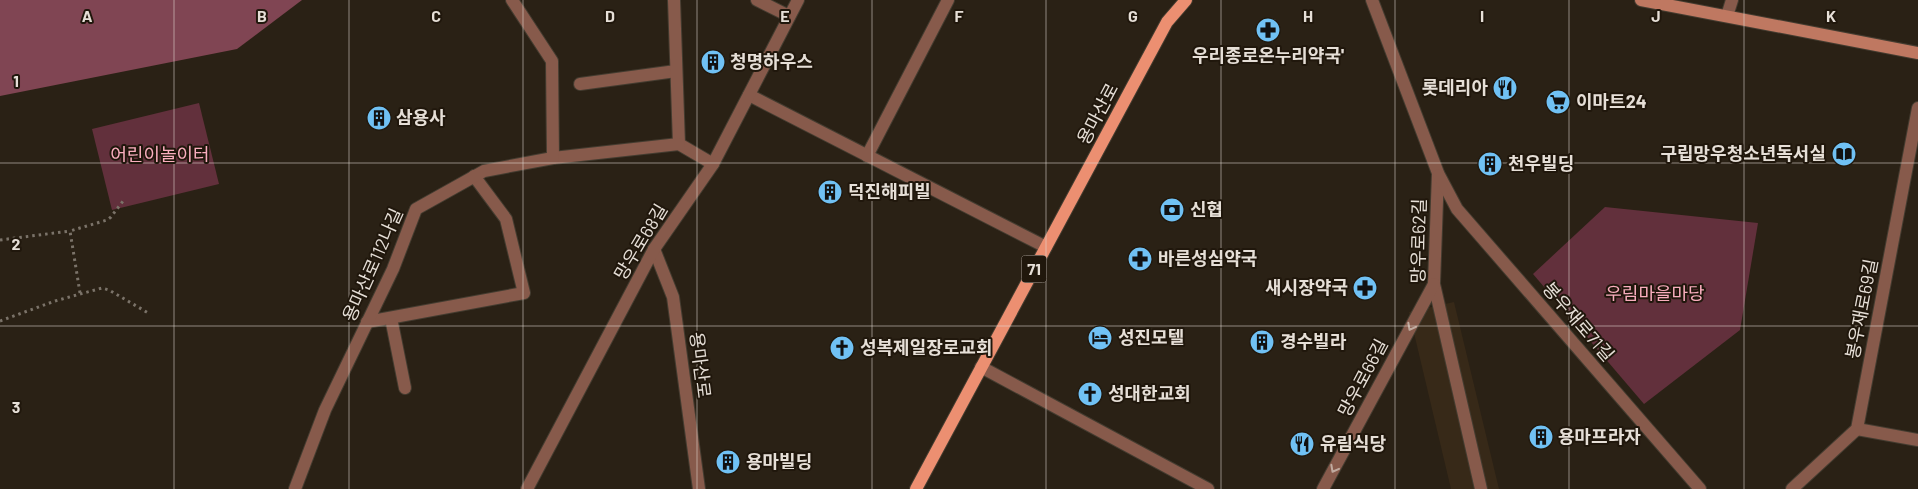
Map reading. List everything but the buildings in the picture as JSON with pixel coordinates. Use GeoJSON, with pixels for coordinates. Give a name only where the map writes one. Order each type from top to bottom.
{"type":"FeatureCollection","features":[{"type":"Feature","properties":{"kind":"main road","name":"용마산로"},"geometry":{"type":"LineString","coordinates":[[916,489],[1167,22],[1186,0]]}},
{"type":"Feature","properties":{"kind":"street"},"geometry":{"type":"LineString","coordinates":[[512,0],[552,61],[553,158]]}},
{"type":"Feature","properties":{"kind":"street"},"geometry":{"type":"LineString","coordinates":[[674,0],[679,144],[713,164]]}},
{"type":"Feature","properties":{"kind":"street"},"geometry":{"type":"LineString","coordinates":[[757,0],[789,16]]}},
{"type":"Feature","properties":{"kind":"street","name":"망우로68길"},"geometry":{"type":"LineString","coordinates":[[527,489],[654,249],[713,164],[798,0]]}},
{"type":"Feature","properties":{"kind":"street"},"geometry":{"type":"LineString","coordinates":[[867,156],[948,0]]}},
{"type":"Feature","properties":{"kind":"street","name":"망우로62길"},"geometry":{"type":"LineString","coordinates":[[1372,0],[1438,173],[1434,284],[1481,489]]}},
{"type":"Feature","properties":{"kind":"street"},"geometry":{"type":"LineString","coordinates":[[1641,0],[1918,53]]}},
{"type":"Feature","properties":{"kind":"street"},"geometry":{"type":"LineString","coordinates":[[1727,16],[1732,0]]}},
{"type":"Feature","properties":{"kind":"street"},"geometry":{"type":"LineString","coordinates":[[580,84],[676,72]]}},
{"type":"Feature","properties":{"kind":"street"},"geometry":{"type":"LineString","coordinates":[[749,95],[1046,247]]}},
{"type":"Feature","properties":{"kind":"street","name":"봉우재로69길"},"geometry":{"type":"LineString","coordinates":[[1857,429],[1918,108]]}},
{"type":"Feature","properties":{"kind":"street","name":"용마산로112나길"},"geometry":{"type":"LineString","coordinates":[[295,489],[325,410],[393,269],[416,209],[484,171],[553,158],[679,144]]}},
{"type":"Feature","properties":{"kind":"street","name":"봉우재로71길"},"geometry":{"type":"LineString","coordinates":[[1438,173],[1457,209],[1700,489]]}},
{"type":"Feature","properties":{"kind":"street"},"geometry":{"type":"LineString","coordinates":[[367,322],[524,293],[506,220],[474,176]]}},
{"type":"Feature","properties":{"kind":"street","name":"용마산로"},"geometry":{"type":"LineString","coordinates":[[654,249],[673,297],[699,489]]}},
{"type":"Feature","properties":{"kind":"street","name":"망우로66길"},"geometry":{"type":"LineString","coordinates":[[1323,489],[1434,284]]}},
{"type":"Feature","properties":{"kind":"street"},"geometry":{"type":"LineString","coordinates":[[391,318],[405,388]]}},
{"type":"Feature","properties":{"kind":"street"},"geometry":{"type":"LineString","coordinates":[[981,368],[1208,489]]}},
{"type":"Feature","properties":{"kind":"street"},"geometry":{"type":"LineString","coordinates":[[1792,489],[1857,429],[1918,440]]}},
{"type":"Feature","properties":{"kind":"path"},"geometry":{"type":"LineString","coordinates":[[0,240],[70,231],[107,220],[123,201]]}},
{"type":"Feature","properties":{"kind":"path"},"geometry":{"type":"LineString","coordinates":[[70,231],[80,293]]}},
{"type":"Feature","properties":{"kind":"path"},"geometry":{"type":"LineString","coordinates":[[0,321],[80,293],[102,288],[109,290],[150,314]]}},
{"type":"Feature","properties":{"kind":"shaded area"},"geometry":{"type":"Polygon","coordinates":[[[0,0],[302,0],[237,49],[0,96],[0,0]]]}},
{"type":"Feature","properties":{"kind":"shaded area"},"geometry":{"type":"Polygon","coordinates":[[[1454,302],[1499,489],[1451,489],[1409,312],[1454,302]]]}},
{"type":"Feature","properties":{"kind":"green space","name":"어린이놀이터"},"geometry":{"type":"Polygon","coordinates":[[[199,103],[219,184],[112,210],[92,129],[199,103]]]}},
{"type":"Feature","properties":{"kind":"green space","name":"우림마을마당"},"geometry":{"type":"Polygon","coordinates":[[[1605,207],[1758,223],[1740,330],[1644,404],[1533,274],[1605,207]]]}},
{"type":"Feature","properties":{"kind":"place","name":"우리종로온누리약국'"},"geometry":{"type":"Point","coordinates":[1268,30]}},
{"type":"Feature","properties":{"kind":"place","name":"청명하우스"},"geometry":{"type":"Point","coordinates":[713,62]}},
{"type":"Feature","properties":{"kind":"place","name":"롯데리아"},"geometry":{"type":"Point","coordinates":[1505,88]}},
{"type":"Feature","properties":{"kind":"place","name":"이마트24"},"geometry":{"type":"Point","coordinates":[1558,102]}},
{"type":"Feature","properties":{"kind":"place","name":"삼용사"},"geometry":{"type":"Point","coordinates":[379,118]}},
{"type":"Feature","properties":{"kind":"place","name":"구립망우청소년독서실"},"geometry":{"type":"Point","coordinates":[1844,154]}},
{"type":"Feature","properties":{"kind":"place","name":"천우빌딩"},"geometry":{"type":"Point","coordinates":[1490,164]}},
{"type":"Feature","properties":{"kind":"place","name":"덕진해피빌"},"geometry":{"type":"Point","coordinates":[830,192]}},
{"type":"Feature","properties":{"kind":"place","name":"신협"},"geometry":{"type":"Point","coordinates":[1172,210]}},
{"type":"Feature","properties":{"kind":"place","name":"바른성심약국"},"geometry":{"type":"Point","coordinates":[1140,259]}},
{"type":"Feature","properties":{"kind":"place","name":"새시장약국"},"geometry":{"type":"Point","coordinates":[1365,288]}},
{"type":"Feature","properties":{"kind":"place","name":"성진모텔"},"geometry":{"type":"Point","coordinates":[1100,338]}},
{"type":"Feature","properties":{"kind":"place","name":"경수빌라"},"geometry":{"type":"Point","coordinates":[1262,342]}},
{"type":"Feature","properties":{"kind":"place","name":"성복제일장로교회"},"geometry":{"type":"Point","coordinates":[842,348]}},
{"type":"Feature","properties":{"kind":"place","name":"성대한교회"},"geometry":{"type":"Point","coordinates":[1090,394]}},
{"type":"Feature","properties":{"kind":"place","name":"용마프라자"},"geometry":{"type":"Point","coordinates":[1541,437]}},
{"type":"Feature","properties":{"kind":"place","name":"유림식당"},"geometry":{"type":"Point","coordinates":[1302,444]}},
{"type":"Feature","properties":{"kind":"place","name":"용마빌딩"},"geometry":{"type":"Point","coordinates":[728,462]}}]}
